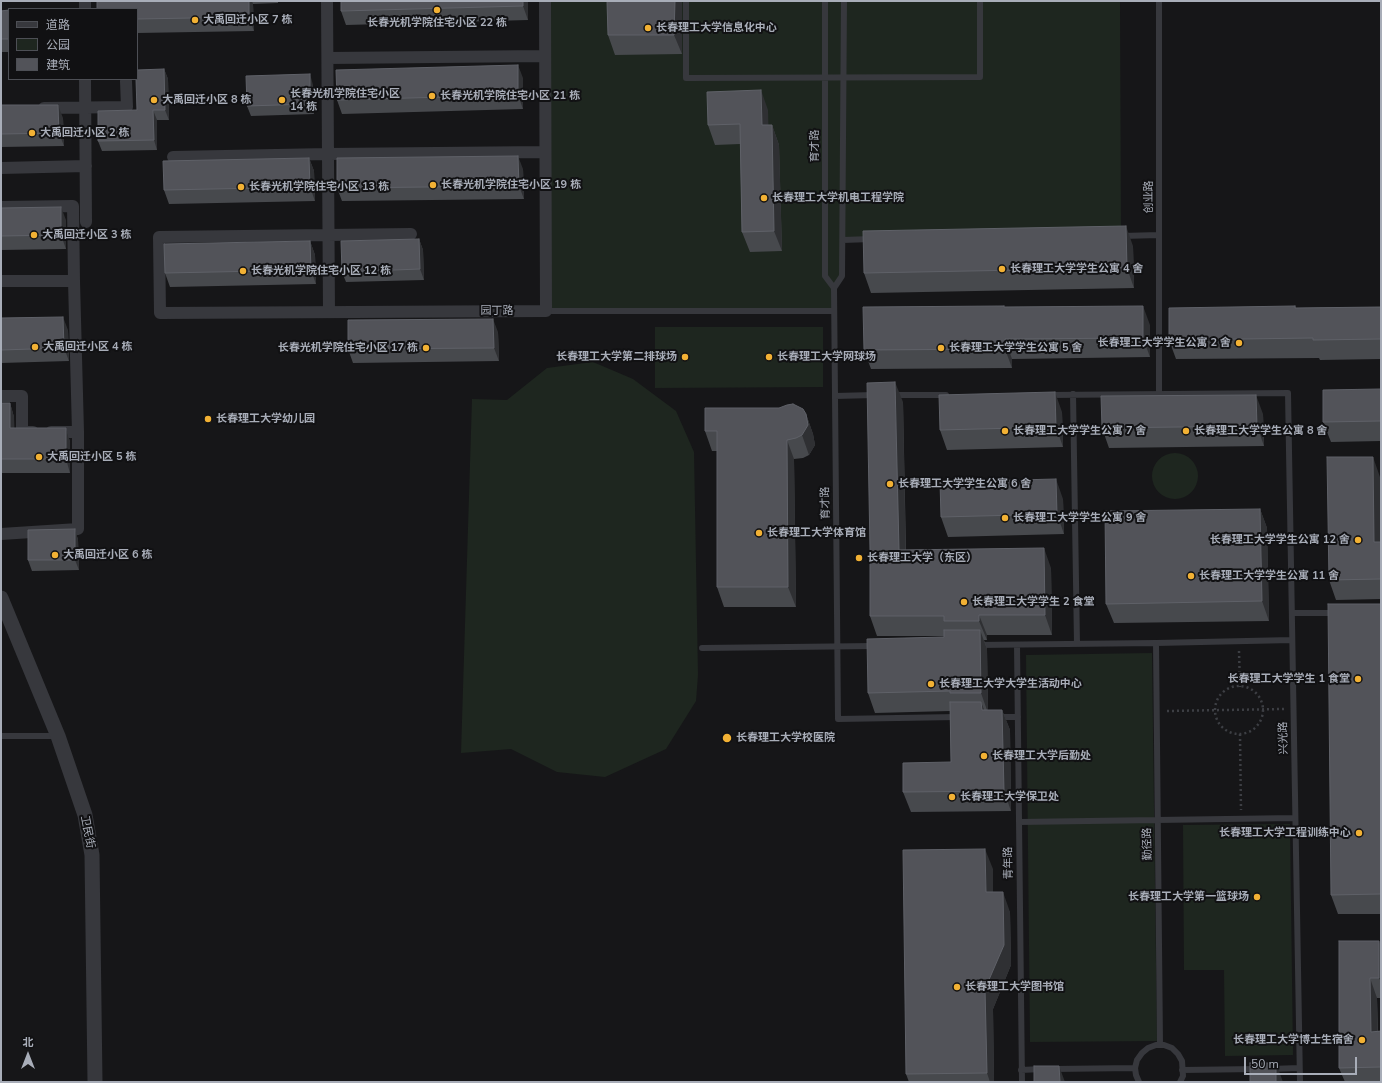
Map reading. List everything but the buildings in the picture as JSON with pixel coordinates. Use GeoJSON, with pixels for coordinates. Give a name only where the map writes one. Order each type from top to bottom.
{"type":"FeatureCollection","features":[{"type":"Feature","properties":{"kind":"street"},"geometry":{"type":"LineString","coordinates":[[327,1],[329,312]]}},
{"type":"Feature","properties":{"kind":"street"},"geometry":{"type":"LineString","coordinates":[[545,1],[546,311]]}},
{"type":"Feature","properties":{"kind":"street"},"geometry":{"type":"LineString","coordinates":[[328,58],[545,56]]}},
{"type":"Feature","properties":{"kind":"street"},"geometry":{"type":"LineString","coordinates":[[85,80],[86,222]]}},
{"type":"Feature","properties":{"kind":"street"},"geometry":{"type":"LineString","coordinates":[[32,108],[127,107],[126,81]]}},
{"type":"Feature","properties":{"kind":"street"},"geometry":{"type":"LineString","coordinates":[[173,157],[545,152]]}},
{"type":"Feature","properties":{"kind":"street"},"geometry":{"type":"LineString","coordinates":[[1,168],[86,166]]}},
{"type":"Feature","properties":{"kind":"street"},"geometry":{"type":"LineString","coordinates":[[1,206],[73,206],[78,432],[78,529],[1,534]]}},
{"type":"Feature","properties":{"kind":"street"},"geometry":{"type":"LineString","coordinates":[[329,235],[411,234]]}},
{"type":"Feature","properties":{"kind":"street","name":"园丁路"},"geometry":{"type":"LineString","coordinates":[[329,235],[159,237],[160,313],[546,311]]}},
{"type":"Feature","properties":{"kind":"street"},"geometry":{"type":"LineString","coordinates":[[1,281],[74,281]]}},
{"type":"Feature","properties":{"kind":"street"},"geometry":{"type":"LineString","coordinates":[[1,396],[22,396],[22,432],[78,432]]}},
{"type":"Feature","properties":{"kind":"street","name":"卫民街"},"geometry":{"type":"LineString","coordinates":[[1,598],[58,736],[85,815],[92,855],[96,1082]]}},
{"type":"Feature","properties":{"kind":"lane"},"geometry":{"type":"LineString","coordinates":[[686,1],[686,78],[980,77],[980,1]]}},
{"type":"Feature","properties":{"kind":"lane","name":"育才路"},"geometry":{"type":"LineString","coordinates":[[825,1],[825,276],[834,288]]}},
{"type":"Feature","properties":{"kind":"lane","name":"育才路"},"geometry":{"type":"LineString","coordinates":[[844,1],[842,276],[834,288],[838,719],[963,717]]}},
{"type":"Feature","properties":{"kind":"lane","name":"创业路"},"geometry":{"type":"LineString","coordinates":[[1159,1],[1159,394]]}},
{"type":"Feature","properties":{"kind":"lane"},"geometry":{"type":"LineString","coordinates":[[1114,236],[1159,235]]}},
{"type":"Feature","properties":{"kind":"lane"},"geometry":{"type":"LineString","coordinates":[[843,240],[874,239]]}},
{"type":"Feature","properties":{"kind":"lane","name":"园丁路"},"geometry":{"type":"LineString","coordinates":[[546,311],[834,311]]}},
{"type":"Feature","properties":{"kind":"lane","name":"兴光路"},"geometry":{"type":"LineString","coordinates":[[1159,394],[1288,393],[1300,1082]]}},
{"type":"Feature","properties":{"kind":"lane"},"geometry":{"type":"LineString","coordinates":[[1073,394],[1076,644]]}},
{"type":"Feature","properties":{"kind":"lane"},"geometry":{"type":"LineString","coordinates":[[1041,395],[1159,394]]}},
{"type":"Feature","properties":{"kind":"lane"},"geometry":{"type":"LineString","coordinates":[[835,396],[954,395]]}},
{"type":"Feature","properties":{"kind":"lane"},"geometry":{"type":"LineString","coordinates":[[1292,613],[1344,613]]}},
{"type":"Feature","properties":{"kind":"lane"},"geometry":{"type":"LineString","coordinates":[[970,645],[1292,640]]}},
{"type":"Feature","properties":{"kind":"lane","name":"勤径路"},"geometry":{"type":"LineString","coordinates":[[1156,643],[1160,1045]]}},
{"type":"Feature","properties":{"kind":"lane","name":"青年路"},"geometry":{"type":"LineString","coordinates":[[1018,645],[1022,1082]]}},
{"type":"Feature","properties":{"kind":"lane"},"geometry":{"type":"LineString","coordinates":[[702,648],[884,646]]}},
{"type":"Feature","properties":{"kind":"lane"},"geometry":{"type":"LineString","coordinates":[[987,717],[1018,717]]}},
{"type":"Feature","properties":{"kind":"lane"},"geometry":{"type":"LineString","coordinates":[[1,736],[58,736]]}},
{"type":"Feature","properties":{"kind":"lane"},"geometry":{"type":"LineString","coordinates":[[1019,822],[1295,818]]}},
{"type":"Feature","properties":{"kind":"lane"},"geometry":{"type":"LineString","coordinates":[[1139,1082],[1135,1068],[1137,1060],[1148,1048],[1160,1045],[1172,1048],[1182,1061],[1183,1076],[1180,1082]]}},
{"type":"Feature","properties":{"kind":"lane"},"geometry":{"type":"LineString","coordinates":[[1021,1070],[1135,1068]]}},
{"type":"Feature","properties":{"kind":"lane"},"geometry":{"type":"LineString","coordinates":[[1182,1070],[1299,1068]]}},
{"type":"Feature","properties":{"kind":"path"},"geometry":{"type":"LineString","coordinates":[[1239,641],[1240,686]]}},
{"type":"Feature","properties":{"kind":"path"},"geometry":{"type":"LineString","coordinates":[[1240,686],[1255,692],[1260,699],[1263,710],[1260,722],[1255,728],[1248,733],[1240,734],[1226,730],[1220,725],[1216,718],[1215,710],[1216,703],[1226,690],[1240,686]]}},
{"type":"Feature","properties":{"kind":"path"},"geometry":{"type":"LineString","coordinates":[[1156,711],[1293,709]]}},
{"type":"Feature","properties":{"kind":"path"},"geometry":{"type":"LineString","coordinates":[[1240,734],[1241,819]]}},
{"type":"Feature","properties":{"kind":"green space"},"geometry":{"type":"Polygon","coordinates":[[[545,1],[1120,1],[1121,236],[843,240],[842,276],[834,288],[834,311],[546,311],[545,1]]]}},
{"type":"Feature","properties":{"kind":"green space","name":"长春理工大学网球场"},"geometry":{"type":"Polygon","coordinates":[[[655,327],[823,327],[823,387],[655,388],[655,327]]]}},
{"type":"Feature","properties":{"kind":"green space"},"geometry":{"type":"Polygon","coordinates":[[[593,362],[633,379],[676,411],[694,452],[698,675],[696,701],[666,749],[605,777],[557,772],[511,749],[461,753],[472,399],[507,400],[547,368],[593,362]]]}},
{"type":"Feature","properties":{"kind":"green space"},"geometry":{"type":"Polygon","coordinates":[[[1175,453],[1188,457],[1194,463],[1198,476],[1194,489],[1188,495],[1175,499],[1162,495],[1156,489],[1152,476],[1156,463],[1162,457],[1175,453]]]}},
{"type":"Feature","properties":{"kind":"green space"},"geometry":{"type":"Polygon","coordinates":[[[1152,653],[1157,1041],[1030,1042],[1026,655],[1152,653]]]}},
{"type":"Feature","properties":{"kind":"green space","name":"长春理工大学第一篮球场"},"geometry":{"type":"Polygon","coordinates":[[[1290,824],[1293,1055],[1225,1056],[1224,970],[1184,970],[1183,825],[1290,824]]]}},
{"type":"Feature","properties":{"kind":"place","name":"长春光机学院住宅小区 22 栋"},"geometry":{"type":"Point","coordinates":[437,10]}},
{"type":"Feature","properties":{"kind":"place","name":"大禹回迁小区 7 栋"},"geometry":{"type":"Point","coordinates":[195,20]}},
{"type":"Feature","properties":{"kind":"place","name":"长春理工大学信息化中心"},"geometry":{"type":"Point","coordinates":[648,28]}},
{"type":"Feature","properties":{"kind":"place","name":"长春光机学院住宅小区 21 栋"},"geometry":{"type":"Point","coordinates":[432,96]}},
{"type":"Feature","properties":{"kind":"place","name":"大禹回迁小区 8 栋"},"geometry":{"type":"Point","coordinates":[154,100]}},
{"type":"Feature","properties":{"kind":"place","name":"长春光机学院住宅小区 14 栋"},"geometry":{"type":"Point","coordinates":[282,100]}},
{"type":"Feature","properties":{"kind":"place","name":"大禹回迁小区 2 栋"},"geometry":{"type":"Point","coordinates":[32,133]}},
{"type":"Feature","properties":{"kind":"place","name":"长春光机学院住宅小区 19 栋"},"geometry":{"type":"Point","coordinates":[433,185]}},
{"type":"Feature","properties":{"kind":"place","name":"长春光机学院住宅小区 13 栋"},"geometry":{"type":"Point","coordinates":[241,187]}},
{"type":"Feature","properties":{"kind":"place","name":"长春理工大学机电工程学院"},"geometry":{"type":"Point","coordinates":[764,198]}},
{"type":"Feature","properties":{"kind":"place","name":"大禹回迁小区 3 栋"},"geometry":{"type":"Point","coordinates":[34,235]}},
{"type":"Feature","properties":{"kind":"place","name":"长春理工大学学生公寓 4 舍"},"geometry":{"type":"Point","coordinates":[1002,269]}},
{"type":"Feature","properties":{"kind":"place","name":"长春光机学院住宅小区 12 栋"},"geometry":{"type":"Point","coordinates":[243,271]}},
{"type":"Feature","properties":{"kind":"place","name":"长春理工大学学生公寓 2 舍"},"geometry":{"type":"Point","coordinates":[1239,343]}},
{"type":"Feature","properties":{"kind":"place","name":"大禹回迁小区 4 栋"},"geometry":{"type":"Point","coordinates":[35,347]}},
{"type":"Feature","properties":{"kind":"place","name":"长春光机学院住宅小区 17 栋"},"geometry":{"type":"Point","coordinates":[426,348]}},
{"type":"Feature","properties":{"kind":"place","name":"长春理工大学学生公寓 5 舍"},"geometry":{"type":"Point","coordinates":[941,348]}},
{"type":"Feature","properties":{"kind":"place","name":"长春理工大学第二排球场"},"geometry":{"type":"Point","coordinates":[685,357]}},
{"type":"Feature","properties":{"kind":"place","name":"长春理工大学网球场"},"geometry":{"type":"Point","coordinates":[769,357]}},
{"type":"Feature","properties":{"kind":"place","name":"长春理工大学幼儿园"},"geometry":{"type":"Point","coordinates":[208,419]}},
{"type":"Feature","properties":{"kind":"place","name":"长春理工大学学生公寓 7 舍"},"geometry":{"type":"Point","coordinates":[1005,431]}},
{"type":"Feature","properties":{"kind":"place","name":"长春理工大学学生公寓 8 舍"},"geometry":{"type":"Point","coordinates":[1186,431]}},
{"type":"Feature","properties":{"kind":"place","name":"大禹回迁小区 5 栋"},"geometry":{"type":"Point","coordinates":[39,457]}},
{"type":"Feature","properties":{"kind":"place","name":"长春理工大学学生公寓 6 舍"},"geometry":{"type":"Point","coordinates":[890,484]}},
{"type":"Feature","properties":{"kind":"place","name":"长春理工大学学生公寓 9 舍"},"geometry":{"type":"Point","coordinates":[1005,518]}},
{"type":"Feature","properties":{"kind":"place","name":"长春理工大学体育馆"},"geometry":{"type":"Point","coordinates":[759,533]}},
{"type":"Feature","properties":{"kind":"place","name":"长春理工大学学生公寓 12 舍"},"geometry":{"type":"Point","coordinates":[1358,540]}},
{"type":"Feature","properties":{"kind":"place","name":"大禹回迁小区 6 栋"},"geometry":{"type":"Point","coordinates":[55,555]}},
{"type":"Feature","properties":{"kind":"place","name":"长春理工大学（东区）"},"geometry":{"type":"Point","coordinates":[859,558]}},
{"type":"Feature","properties":{"kind":"place","name":"长春理工大学学生公寓 11 舍"},"geometry":{"type":"Point","coordinates":[1191,576]}},
{"type":"Feature","properties":{"kind":"place","name":"长春理工大学学生 2 食堂"},"geometry":{"type":"Point","coordinates":[964,602]}},
{"type":"Feature","properties":{"kind":"place","name":"长春理工大学学生 1 食堂"},"geometry":{"type":"Point","coordinates":[1358,679]}},
{"type":"Feature","properties":{"kind":"place","name":"长春理工大学大学生活动中心"},"geometry":{"type":"Point","coordinates":[931,684]}},
{"type":"Feature","properties":{"kind":"place","name":"长春理工大学校医院"},"geometry":{"type":"Point","coordinates":[727,738]}},
{"type":"Feature","properties":{"kind":"place","name":"长春理工大学后勤处"},"geometry":{"type":"Point","coordinates":[984,756]}},
{"type":"Feature","properties":{"kind":"place","name":"长春理工大学保卫处"},"geometry":{"type":"Point","coordinates":[952,797]}},
{"type":"Feature","properties":{"kind":"place","name":"长春理工大学工程训练中心"},"geometry":{"type":"Point","coordinates":[1359,833]}},
{"type":"Feature","properties":{"kind":"place","name":"长春理工大学第一篮球场"},"geometry":{"type":"Point","coordinates":[1257,897]}},
{"type":"Feature","properties":{"kind":"place","name":"长春理工大学图书馆"},"geometry":{"type":"Point","coordinates":[957,987]}},
{"type":"Feature","properties":{"kind":"place","name":"长春理工大学博士生宿舍"},"geometry":{"type":"Point","coordinates":[1362,1040]}}]}
